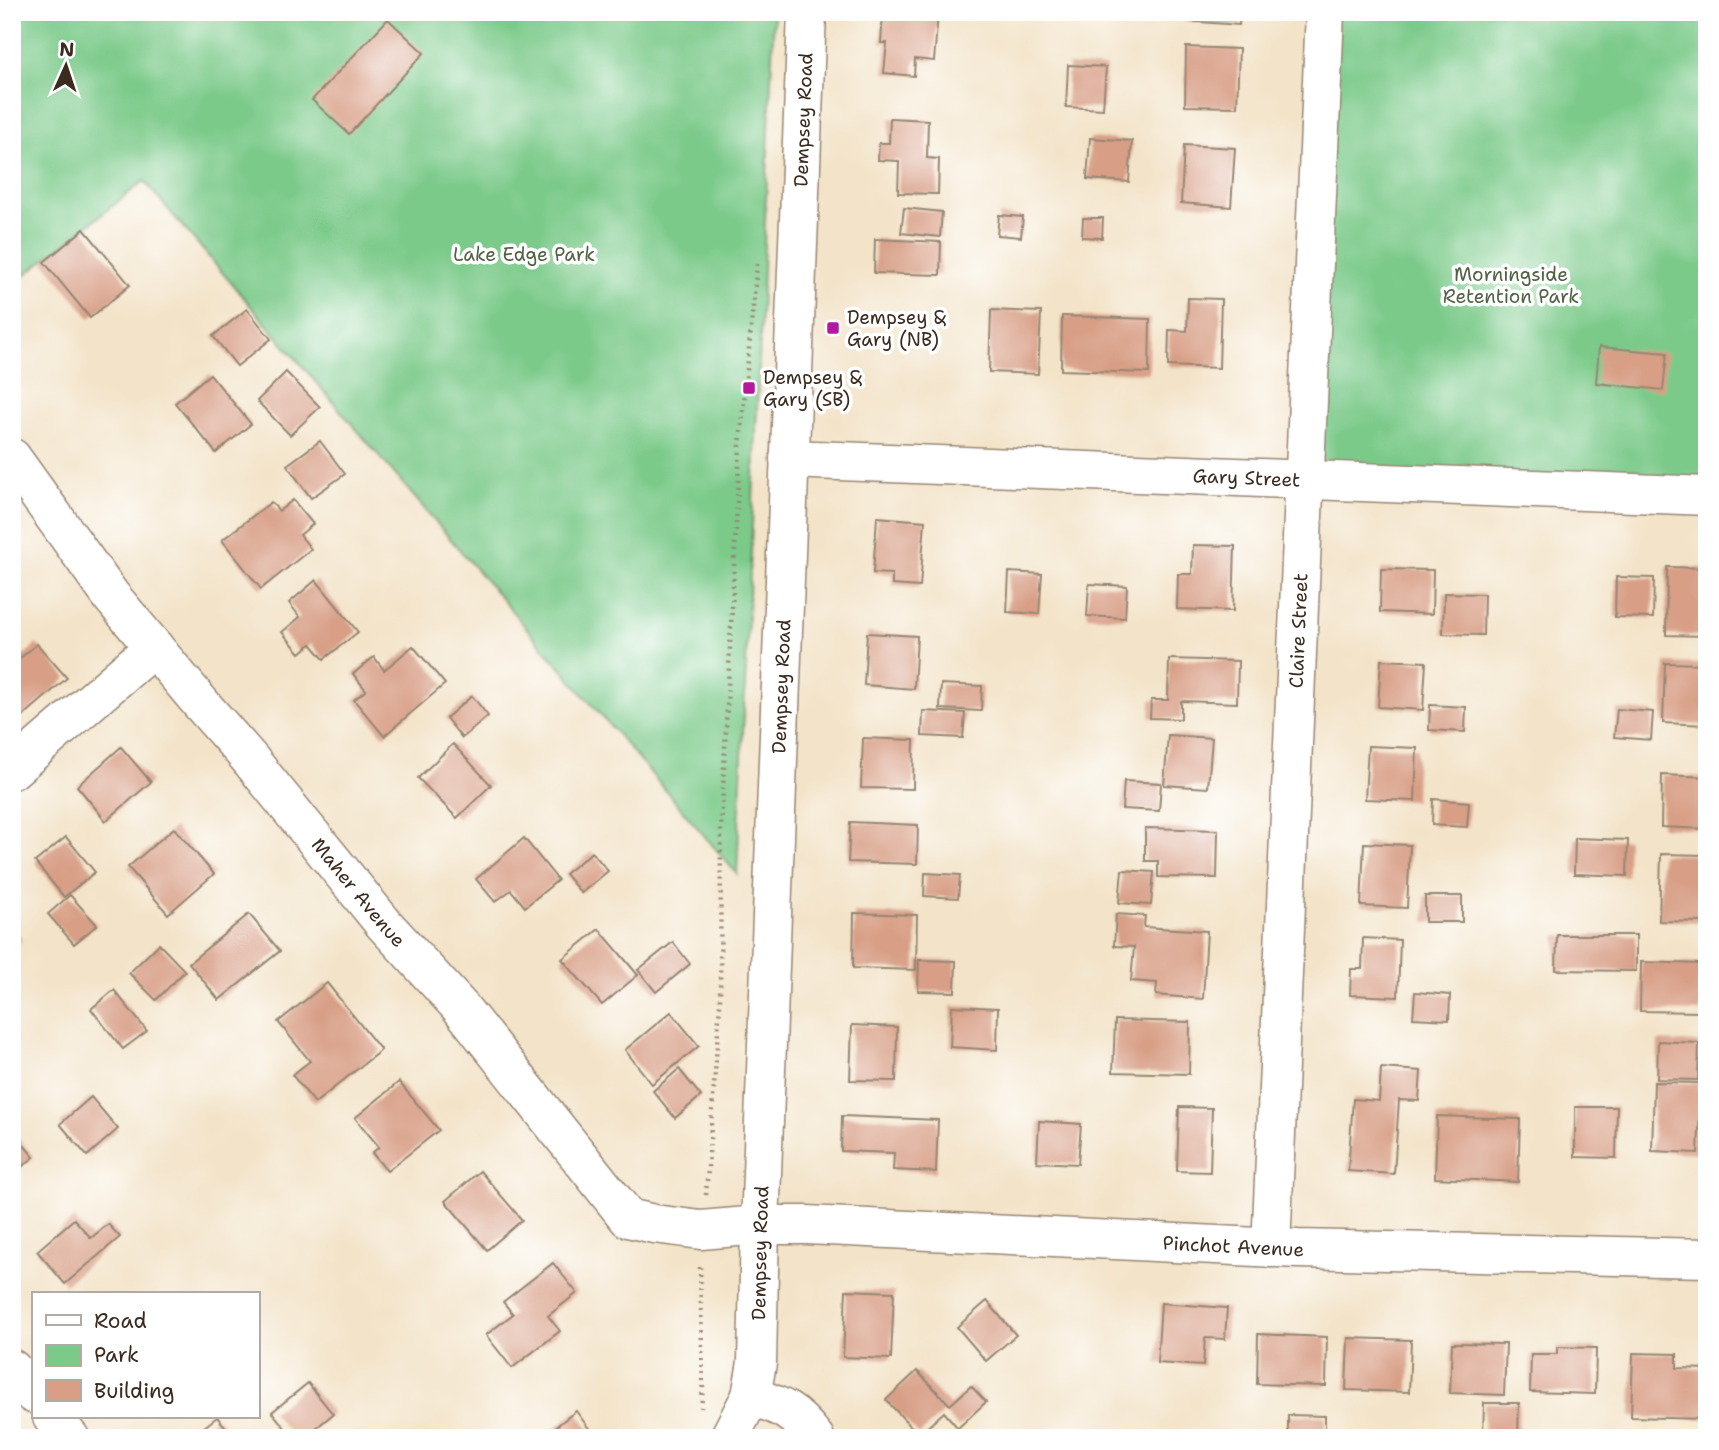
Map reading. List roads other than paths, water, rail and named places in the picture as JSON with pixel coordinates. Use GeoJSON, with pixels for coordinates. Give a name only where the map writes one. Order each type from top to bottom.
{"type":"FeatureCollection","features":[{"type":"Feature","properties":{"kind":"street","name":"Dempsey Road"},"geometry":{"type":"LineString","coordinates":[[754,1379],[807,12]]}},
{"type":"Feature","properties":{"kind":"street","name":"Claire Street"},"geometry":{"type":"LineString","coordinates":[[1270,1248],[1325,12]]}},
{"type":"Feature","properties":{"kind":"street","name":"Maher Avenue"},"geometry":{"type":"LineString","coordinates":[[12,458],[111,596],[248,757],[383,924],[461,1008],[628,1218],[701,1230],[760,1225]]}},
{"type":"Feature","properties":{"kind":"street","name":"Gary Street"},"geometry":{"type":"LineString","coordinates":[[789,459],[1707,496]]}},
{"type":"Feature","properties":{"kind":"street"},"geometry":{"type":"LineString","coordinates":[[12,770],[154,647]]}},
{"type":"Feature","properties":{"kind":"street","name":"Pinchot Avenue"},"geometry":{"type":"LineString","coordinates":[[760,1225],[835,1226],[1270,1248],[1707,1258]]}},
{"type":"Feature","properties":{"kind":"street"},"geometry":{"type":"LineString","coordinates":[[12,1369],[32,1393]]}},
{"type":"Feature","properties":{"kind":"street"},"geometry":{"type":"LineString","coordinates":[[729,1438],[754,1379],[780,1406],[799,1419],[815,1438]]}},
{"type":"Feature","properties":{"kind":"street"},"geometry":{"type":"LineString","coordinates":[[53,1418],[70,1438]]}},
{"type":"Feature","properties":{"kind":"place","name":"Dempsey & Gary (NB)"},"geometry":{"type":"Point","coordinates":[833,328]}},
{"type":"Feature","properties":{"kind":"place","name":"Dempsey & Gary (SB)"},"geometry":{"type":"Point","coordinates":[749,388]}},
{"type":"Feature","properties":{"kind":"park label","name":"Lake Edge Park"},"geometry":{"type":"Point","coordinates":[524,254]}},
{"type":"Feature","properties":{"kind":"park label","name":"Morningside Retention Park"},"geometry":{"type":"Point","coordinates":[1511,285]}}]}
